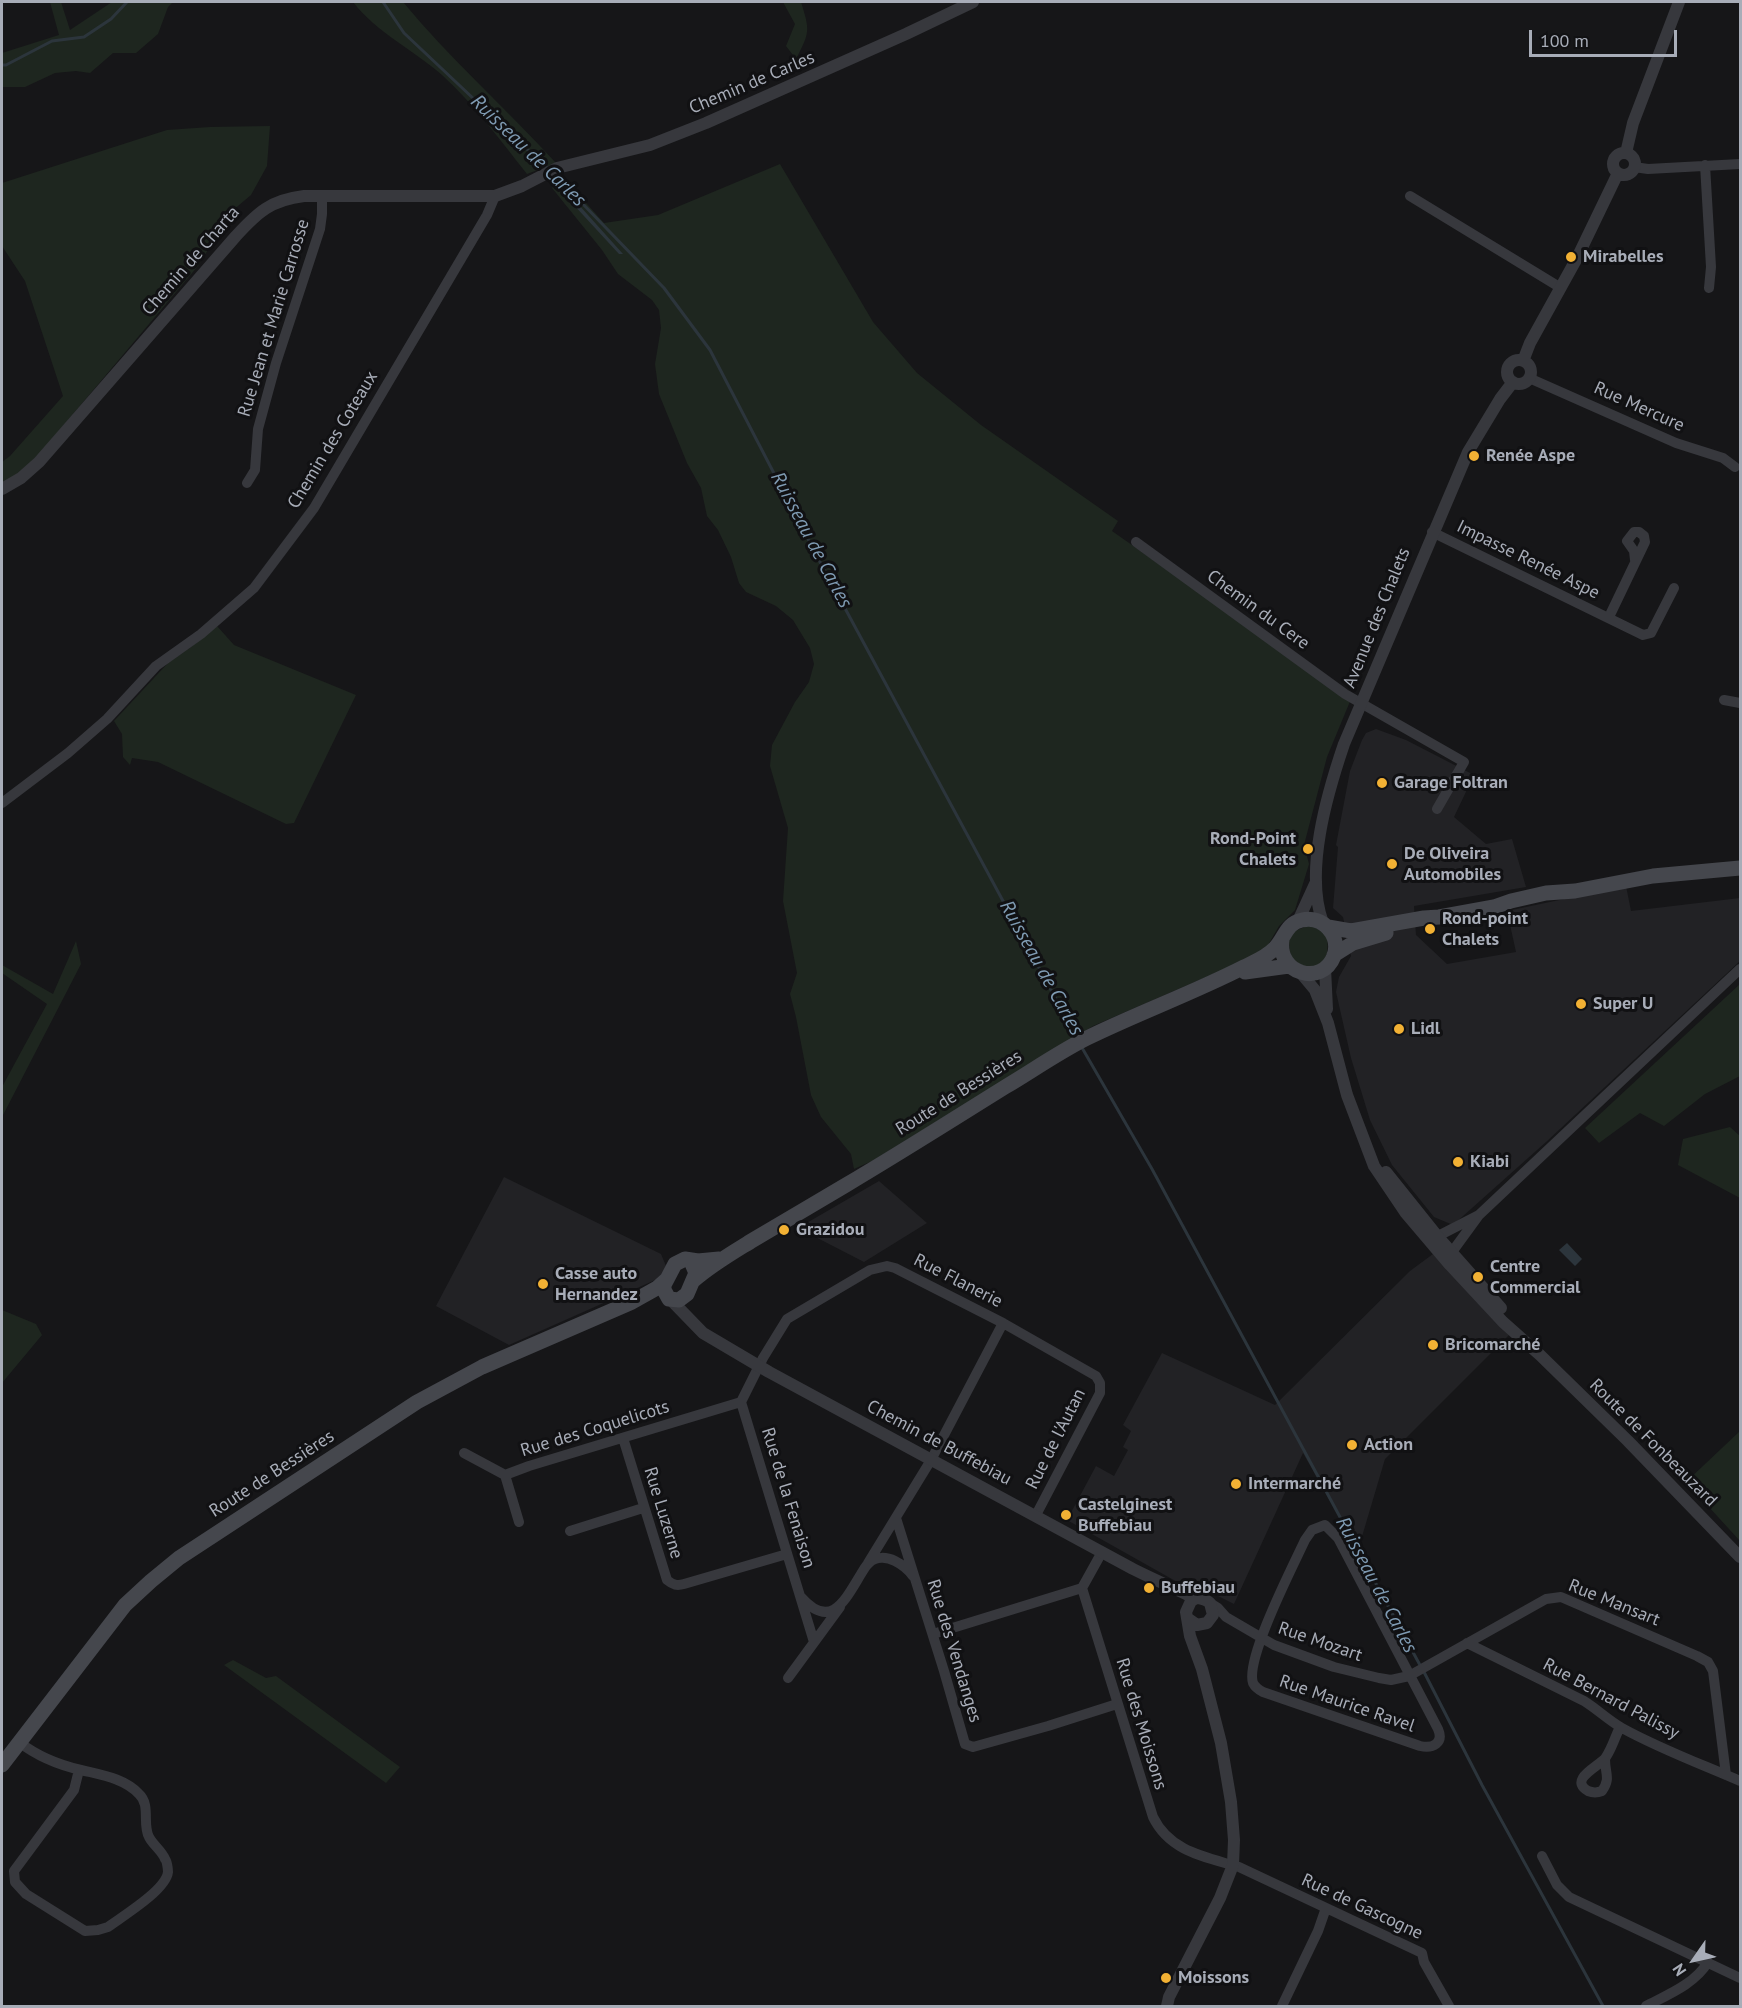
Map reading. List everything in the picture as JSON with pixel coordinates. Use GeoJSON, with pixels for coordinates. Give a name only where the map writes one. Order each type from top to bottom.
{"type":"FeatureCollection","features":[{"type":"Feature","properties":{"kind":"main road","name":"Route de Bessières"},"geometry":{"type":"LineString","coordinates":[[632,1302],[669,1298],[679,1300],[720,1259],[878,1166],[1070,1047],[1266,956],[1282,940],[1288,928],[1298,921],[1313,920],[1351,931],[1494,907],[1546,893],[1575,891],[1653,876],[1740,868]]}},
{"type":"Feature","properties":{"kind":"main road","name":"Route de Bessières"},"geometry":{"type":"LineString","coordinates":[[1227,976],[1271,967],[1313,973],[1353,943],[1438,917]]}},
{"type":"Feature","properties":{"kind":"main road"},"geometry":{"type":"LineString","coordinates":[[1325,925],[1335,940],[1330,961]]}},
{"type":"Feature","properties":{"kind":"main road"},"geometry":{"type":"LineString","coordinates":[[1282,940],[1283,956],[1295,969]]}},
{"type":"Feature","properties":{"kind":"main road","name":"Route de Bessières"},"geometry":{"type":"LineString","coordinates":[[2,1765],[125,1605],[179,1558],[417,1402],[482,1367],[632,1302],[657,1288],[666,1280],[677,1262],[685,1259],[691,1261],[720,1259]]}},
{"type":"Feature","properties":{"kind":"main road"},"geometry":{"type":"LineString","coordinates":[[690,1288],[696,1273],[691,1261]]}},
{"type":"Feature","properties":{"kind":"main road"},"geometry":{"type":"LineString","coordinates":[[666,1280],[664,1290],[669,1298]]}},
{"type":"Feature","properties":{"kind":"street","name":"Chemin de Carles"},"geometry":{"type":"LineString","coordinates":[[539,179],[557,168],[650,144],[706,123],[973,2]]}},
{"type":"Feature","properties":{"kind":"street","name":"Avenue des Chalets"},"geometry":{"type":"LineString","coordinates":[[1325,925],[1320,915],[1315,883],[1320,835],[1331,781],[1344,744],[1467,452],[1513,382],[1508,376],[1508,369],[1512,362],[1523,361],[1532,339],[1561,288],[1618,173],[1613,166],[1613,161],[1618,155],[1626,153],[1633,123],[1679,2]]}},
{"type":"Feature","properties":{"kind":"street"},"geometry":{"type":"LineString","coordinates":[[1618,173],[1626,175],[1634,167],[1633,159],[1626,153]]}},
{"type":"Feature","properties":{"kind":"street"},"geometry":{"type":"LineString","coordinates":[[1634,167],[1648,169],[1740,164]]}},
{"type":"Feature","properties":{"kind":"street"},"geometry":{"type":"LineString","coordinates":[[1705,165],[1711,267],[1709,288]]}},
{"type":"Feature","properties":{"kind":"street","name":"Chemin de Charta"},"geometry":{"type":"LineString","coordinates":[[2,489],[21,478],[39,462],[257,213],[284,199],[322,195],[495,196],[539,179]]}},
{"type":"Feature","properties":{"kind":"street","name":"Rue Jean et Marie Carrosse"},"geometry":{"type":"LineString","coordinates":[[247,483],[255,470],[258,429],[276,363],[320,229],[322,195]]}},
{"type":"Feature","properties":{"kind":"street","name":"Chemin des Coteaux"},"geometry":{"type":"LineString","coordinates":[[2,803],[68,753],[97,728],[156,666],[201,634],[254,588],[314,508],[487,215],[495,196]]}},
{"type":"Feature","properties":{"kind":"street"},"geometry":{"type":"LineString","coordinates":[[1410,196],[1561,288]]}},
{"type":"Feature","properties":{"kind":"street"},"geometry":{"type":"LineString","coordinates":[[1513,382],[1520,383],[1529,378],[1529,366],[1523,361]]}},
{"type":"Feature","properties":{"kind":"street","name":"Rue Mercure"},"geometry":{"type":"LineString","coordinates":[[1529,378],[1676,443],[1723,458],[1735,467]]}},
{"type":"Feature","properties":{"kind":"street","name":"Impasse Renée Aspe"},"geometry":{"type":"LineString","coordinates":[[1432,532],[1643,635],[1651,633],[1674,588]]}},
{"type":"Feature","properties":{"kind":"street","name":"Chemin du Cere"},"geometry":{"type":"LineString","coordinates":[[1136,542],[1361,704],[1464,762],[1437,809]]}},
{"type":"Feature","properties":{"kind":"street","name":"Impasse Renée Aspe"},"geometry":{"type":"LineString","coordinates":[[1610,617],[1635,560]]}},
{"type":"Feature","properties":{"kind":"street"},"geometry":{"type":"LineString","coordinates":[[1724,700],[1740,703]]}},
{"type":"Feature","properties":{"kind":"street","name":"Avenue des Chalets"},"geometry":{"type":"LineString","coordinates":[[1298,921],[1315,883]]}},
{"type":"Feature","properties":{"kind":"street"},"geometry":{"type":"LineString","coordinates":[[1328,1023],[1330,961]]}},
{"type":"Feature","properties":{"kind":"street"},"geometry":{"type":"LineString","coordinates":[[1295,969],[1315,990],[1328,1023],[1347,1095],[1374,1166],[1405,1212],[1443,1246]]}},
{"type":"Feature","properties":{"kind":"street"},"geometry":{"type":"LineString","coordinates":[[1443,1246],[1479,1215],[1740,969]]}},
{"type":"Feature","properties":{"kind":"street"},"geometry":{"type":"LineString","coordinates":[[1443,1246],[1479,1215]]}},
{"type":"Feature","properties":{"kind":"street","name":"Route de Fonbeauzard"},"geometry":{"type":"LineString","coordinates":[[1443,1246],[1540,1355],[1628,1441],[1740,1557]]}},
{"type":"Feature","properties":{"kind":"street","name":"Rue Flanerie"},"geometry":{"type":"LineString","coordinates":[[759,1366],[787,1319],[870,1270],[879,1267],[895,1268],[1004,1323]]}},
{"type":"Feature","properties":{"kind":"street"},"geometry":{"type":"LineString","coordinates":[[690,1288],[687,1303],[697,1327]]}},
{"type":"Feature","properties":{"kind":"street","name":"Chemin de Buffebiau"},"geometry":{"type":"LineString","coordinates":[[669,1298],[697,1327],[759,1366],[1166,1586],[1196,1598]]}},
{"type":"Feature","properties":{"kind":"street"},"geometry":{"type":"LineString","coordinates":[[788,1678],[842,1604],[896,1518],[931,1460],[1004,1323]]}},
{"type":"Feature","properties":{"kind":"street","name":"Rue de l'Autan"},"geometry":{"type":"LineString","coordinates":[[1004,1323],[1096,1376],[1100,1383],[1100,1393],[1036,1515]]}},
{"type":"Feature","properties":{"kind":"street"},"geometry":{"type":"LineString","coordinates":[[741,1402],[759,1366]]}},
{"type":"Feature","properties":{"kind":"street","name":"Rue des Coquelicots"},"geometry":{"type":"LineString","coordinates":[[519,1522],[505,1475],[741,1402]]}},
{"type":"Feature","properties":{"kind":"street","name":"Rue de la Fenaison"},"geometry":{"type":"LineString","coordinates":[[741,1402],[814,1642]]}},
{"type":"Feature","properties":{"kind":"street","name":"Rue Luzerne"},"geometry":{"type":"LineString","coordinates":[[623,1438],[643,1508],[667,1580],[671,1584],[678,1586],[788,1554]]}},
{"type":"Feature","properties":{"kind":"street"},"geometry":{"type":"LineString","coordinates":[[464,1453],[505,1475]]}},
{"type":"Feature","properties":{"kind":"street"},"geometry":{"type":"LineString","coordinates":[[570,1531],[643,1508]]}},
{"type":"Feature","properties":{"kind":"street","name":"Rue des Vendanges"},"geometry":{"type":"LineString","coordinates":[[896,1518],[933,1634],[964,1744],[973,1747],[1117,1704]]}},
{"type":"Feature","properties":{"kind":"street"},"geometry":{"type":"LineString","coordinates":[[1261,1637],[1307,1536],[1312,1530],[1325,1525],[1338,1538],[1409,1676]]}},
{"type":"Feature","properties":{"kind":"street"},"geometry":{"type":"LineString","coordinates":[[933,1634],[1082,1588],[1102,1552]]}},
{"type":"Feature","properties":{"kind":"street"},"geometry":{"type":"LineString","coordinates":[[868,1563],[882,1558],[890,1559],[907,1569],[915,1578]]}},
{"type":"Feature","properties":{"kind":"street","name":"Chemin de Buffebiau"},"geometry":{"type":"LineString","coordinates":[[1166,1586],[1186,1615],[1223,1753],[1234,1840],[1233,1865],[1220,1898],[1169,1997],[1167,2007]]}},
{"type":"Feature","properties":{"kind":"street","name":"Rue des Moissons"},"geometry":{"type":"LineString","coordinates":[[1082,1588],[1152,1817],[1165,1837],[1179,1846],[1215,1861],[1233,1865]]}},
{"type":"Feature","properties":{"kind":"street"},"geometry":{"type":"LineString","coordinates":[[800,1596],[819,1611],[833,1611],[842,1604]]}},
{"type":"Feature","properties":{"kind":"street","name":"Rue Mansart"},"geometry":{"type":"LineString","coordinates":[[1409,1676],[1546,1599],[1561,1597],[1708,1662],[1713,1671],[1726,1775]]}},
{"type":"Feature","properties":{"kind":"street"},"geometry":{"type":"LineString","coordinates":[[1194,1646],[1207,1621],[1213,1610],[1210,1604],[1202,1598],[1191,1601],[1186,1615],[1191,1622],[1207,1621],[1226,1617]]}},
{"type":"Feature","properties":{"kind":"street","name":"Rue Mozart"},"geometry":{"type":"LineString","coordinates":[[1210,1604],[1218,1608],[1226,1617],[1274,1645],[1334,1667],[1392,1680],[1409,1676]]}},
{"type":"Feature","properties":{"kind":"street","name":"Rue Maurice Ravel"},"geometry":{"type":"LineString","coordinates":[[1261,1637],[1253,1675],[1253,1682],[1257,1689],[1428,1748],[1439,1742],[1441,1736],[1409,1676]]}},
{"type":"Feature","properties":{"kind":"street","name":"Rue Bernard Palissy"},"geometry":{"type":"LineString","coordinates":[[1467,1643],[1584,1701],[1620,1727],[1740,1781]]}},
{"type":"Feature","properties":{"kind":"street"},"geometry":{"type":"LineString","coordinates":[[1605,1759],[1620,1727]]}},
{"type":"Feature","properties":{"kind":"street"},"geometry":{"type":"LineString","coordinates":[[19,1742],[40,1757],[79,1770],[103,1774],[141,1795],[146,1811],[145,1828],[149,1838],[165,1858],[168,1872],[160,1887],[108,1927],[98,1930],[85,1931],[26,1894],[15,1882],[14,1871],[74,1790],[79,1770]]}},
{"type":"Feature","properties":{"kind":"street"},"geometry":{"type":"LineString","coordinates":[[1542,1856],[1557,1885],[1569,1897],[1740,1978]]}},
{"type":"Feature","properties":{"kind":"street","name":"Rue de Gascogne"},"geometry":{"type":"LineString","coordinates":[[1233,1865],[1422,1953],[1424,1962],[1449,2007]]}},
{"type":"Feature","properties":{"kind":"street"},"geometry":{"type":"LineString","coordinates":[[1282,2007],[1318,1931],[1326,1908]]}},
{"type":"Feature","properties":{"kind":"street"},"geometry":{"type":"LineString","coordinates":[[1646,2007],[1659,2003],[1690,1982],[1702,1972],[1708,1962]]}},
{"type":"Feature","properties":{"kind":"shaded area"},"geometry":{"type":"Polygon","coordinates":[[[50,2],[61,2],[70,30],[112,2],[173,2],[168,7],[158,34],[136,53],[113,53],[90,73],[76,71],[55,73],[25,87],[2,87],[2,53],[59,35],[50,2]]]}},
{"type":"Feature","properties":{"kind":"shaded area"},"geometry":{"type":"Polygon","coordinates":[[[353,2],[403,2],[556,163],[527,174],[454,86],[373,23],[353,2]]]}},
{"type":"Feature","properties":{"kind":"shaded area"},"geometry":{"type":"Polygon","coordinates":[[[783,2],[801,2],[806,19],[806,37],[796,59],[786,46],[795,24],[783,2]]]}},
{"type":"Feature","properties":{"kind":"shaded area"},"geometry":{"type":"Polygon","coordinates":[[[270,126],[267,166],[251,195],[232,211],[198,266],[30,465],[2,485],[2,462],[10,456],[63,396],[25,281],[2,246],[2,183],[167,130],[270,126]]]}},
{"type":"Feature","properties":{"kind":"shaded area"},"geometry":{"type":"Polygon","coordinates":[[[780,164],[873,322],[917,373],[981,425],[1118,521],[1112,531],[1351,699],[1327,757],[1304,845],[1309,864],[1295,910],[1279,926],[1264,952],[1093,1026],[872,1161],[854,1169],[851,1154],[821,1117],[811,1095],[790,994],[797,973],[783,901],[788,828],[770,766],[772,745],[795,702],[809,682],[814,664],[810,648],[793,620],[776,606],[746,592],[739,583],[731,557],[718,530],[707,516],[701,488],[687,463],[659,394],[655,364],[661,328],[659,310],[652,300],[618,274],[602,250],[552,188],[561,175],[604,223],[658,215],[780,164]]]}},
{"type":"Feature","properties":{"kind":"shaded area"},"geometry":{"type":"Polygon","coordinates":[[[552,175],[623,254],[619,254],[549,178],[552,175]]]}},
{"type":"Feature","properties":{"kind":"shaded area"},"geometry":{"type":"Polygon","coordinates":[[[217,626],[234,645],[356,695],[294,823],[286,824],[158,762],[132,758],[130,765],[123,757],[122,734],[114,721],[168,663],[217,626]]]}},
{"type":"Feature","properties":{"kind":"shaded area"},"geometry":{"type":"Polygon","coordinates":[[[1376,729],[1406,740],[1474,775],[1454,817],[1486,844],[1512,839],[1526,887],[1414,906],[1416,935],[1447,964],[1516,952],[1507,911],[1626,886],[1631,911],[1740,898],[1740,961],[1546,1142],[1453,1225],[1434,1217],[1392,1165],[1370,1120],[1351,1058],[1336,992],[1339,977],[1351,956],[1343,917],[1333,908],[1338,847],[1336,845],[1350,771],[1366,733],[1376,729]]]}},
{"type":"Feature","properties":{"kind":"shaded area"},"geometry":{"type":"Polygon","coordinates":[[[1310,925],[1327,934],[1326,956],[1320,965],[1315,967],[1306,967],[1291,958],[1290,950],[1289,939],[1293,933],[1310,925]]]}},
{"type":"Feature","properties":{"kind":"shaded area"},"geometry":{"type":"Polygon","coordinates":[[[76,941],[81,964],[2,1117],[2,1087],[47,1004],[2,973],[2,965],[53,994],[76,941]]]}},
{"type":"Feature","properties":{"kind":"shaded area"},"geometry":{"type":"Polygon","coordinates":[[[1740,984],[1740,1076],[1705,1094],[1664,1126],[1640,1113],[1599,1143],[1585,1128],[1740,984]]]}},
{"type":"Feature","properties":{"kind":"shaded area"},"geometry":{"type":"Polygon","coordinates":[[[1730,1127],[1740,1136],[1740,1198],[1678,1165],[1683,1139],[1730,1127]]]}},
{"type":"Feature","properties":{"kind":"shaded area"},"geometry":{"type":"Polygon","coordinates":[[[504,1177],[661,1254],[666,1266],[662,1277],[509,1345],[436,1306],[504,1177]]]}},
{"type":"Feature","properties":{"kind":"shaded area"},"geometry":{"type":"Polygon","coordinates":[[[879,1181],[927,1223],[864,1262],[798,1228],[879,1181]]]}},
{"type":"Feature","properties":{"kind":"shaded area"},"geometry":{"type":"Polygon","coordinates":[[[1567,1243],[1582,1259],[1575,1266],[1559,1250],[1567,1243]]]}},
{"type":"Feature","properties":{"kind":"shaded area"},"geometry":{"type":"Polygon","coordinates":[[[1433,1254],[1510,1334],[1385,1459],[1358,1550],[1303,1453],[1234,1604],[1210,1592],[1195,1592],[1067,1520],[1096,1466],[1114,1476],[1128,1450],[1123,1447],[1131,1431],[1123,1425],[1162,1353],[1275,1405],[1410,1271],[1433,1254]]]}},
{"type":"Feature","properties":{"kind":"shaded area"},"geometry":{"type":"Polygon","coordinates":[[[2,1310],[36,1324],[42,1335],[2,1383],[2,1310]]]}},
{"type":"Feature","properties":{"kind":"shaded area"},"geometry":{"type":"Polygon","coordinates":[[[1740,1431],[1740,1541],[1686,1482],[1740,1431]]]}},
{"type":"Feature","properties":{"kind":"shaded area"},"geometry":{"type":"Polygon","coordinates":[[[233,1660],[266,1678],[276,1676],[400,1767],[386,1783],[224,1665],[233,1660]]]}},
{"type":"Feature","properties":{"kind":"waterway","name":"Ruisseau de Carles"},"geometry":{"type":"LineString","coordinates":[[2,65],[52,41],[84,37],[111,19],[127,2]]}},
{"type":"Feature","properties":{"kind":"waterway","name":"Ruisseau de Carles"},"geometry":{"type":"LineString","coordinates":[[383,2],[404,33],[548,169]]}},
{"type":"Feature","properties":{"kind":"waterway","name":"Ruisseau de Carles"},"geometry":{"type":"LineString","coordinates":[[553,173],[664,288],[710,350],[820,562],[1077,1038]]}},
{"type":"Feature","properties":{"kind":"waterway","name":"Ruisseau de Carles"},"geometry":{"type":"LineString","coordinates":[[1081,1046],[1152,1169],[1421,1667]]}},
{"type":"Feature","properties":{"kind":"waterway","name":"Ruisseau de Carles"},"geometry":{"type":"LineString","coordinates":[[1424,1672],[1482,1785],[1603,2006]]}},
{"type":"Feature","properties":{"kind":"place","name":"Mirabelles"},"geometry":{"type":"Point","coordinates":[1571,257]}},
{"type":"Feature","properties":{"kind":"place","name":"Renée Aspe"},"geometry":{"type":"Point","coordinates":[1474,456]}},
{"type":"Feature","properties":{"kind":"place","name":"Garage Foltran"},"geometry":{"type":"Point","coordinates":[1382,783]}},
{"type":"Feature","properties":{"kind":"place","name":"Rond-Point Chalets"},"geometry":{"type":"Point","coordinates":[1308,849]}},
{"type":"Feature","properties":{"kind":"place","name":"De Oliveira Automobiles"},"geometry":{"type":"Point","coordinates":[1392,864]}},
{"type":"Feature","properties":{"kind":"place","name":"Rond-point Chalets"},"geometry":{"type":"Point","coordinates":[1430,929]}},
{"type":"Feature","properties":{"kind":"place","name":"Super U"},"geometry":{"type":"Point","coordinates":[1581,1004]}},
{"type":"Feature","properties":{"kind":"place","name":"Lidl"},"geometry":{"type":"Point","coordinates":[1399,1029]}},
{"type":"Feature","properties":{"kind":"place","name":"Kiabi"},"geometry":{"type":"Point","coordinates":[1458,1162]}},
{"type":"Feature","properties":{"kind":"place","name":"Grazidou"},"geometry":{"type":"Point","coordinates":[784,1230]}},
{"type":"Feature","properties":{"kind":"place","name":"Centre Commercial"},"geometry":{"type":"Point","coordinates":[1478,1277]}},
{"type":"Feature","properties":{"kind":"place","name":"Casse auto Hernandez"},"geometry":{"type":"Point","coordinates":[543,1284]}},
{"type":"Feature","properties":{"kind":"place","name":"Bricomarché"},"geometry":{"type":"Point","coordinates":[1433,1345]}},
{"type":"Feature","properties":{"kind":"place","name":"Action"},"geometry":{"type":"Point","coordinates":[1352,1445]}},
{"type":"Feature","properties":{"kind":"place","name":"Intermarché"},"geometry":{"type":"Point","coordinates":[1236,1484]}},
{"type":"Feature","properties":{"kind":"place","name":"Castelginest Buffebiau"},"geometry":{"type":"Point","coordinates":[1066,1515]}},
{"type":"Feature","properties":{"kind":"place","name":"Buffebiau"},"geometry":{"type":"Point","coordinates":[1149,1588]}},
{"type":"Feature","properties":{"kind":"place","name":"Moissons"},"geometry":{"type":"Point","coordinates":[1166,1978]}}]}
